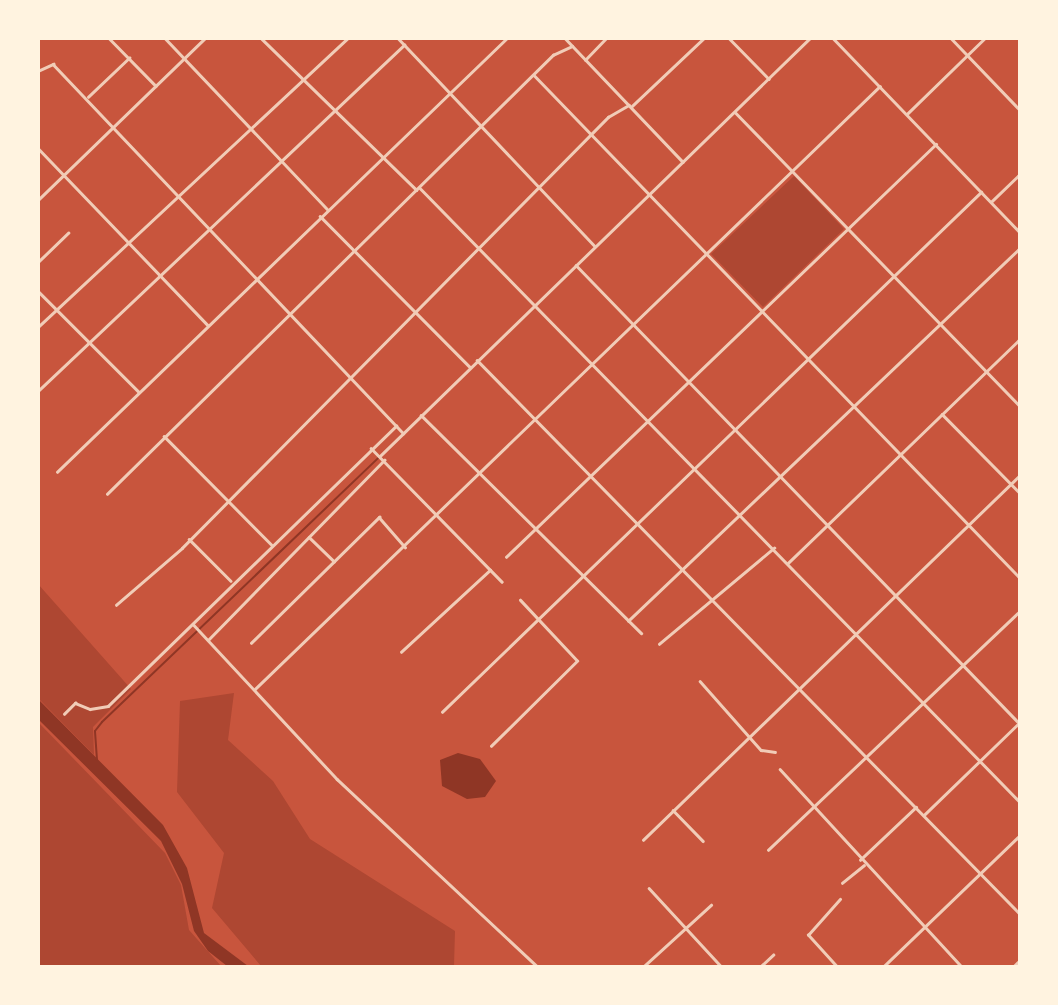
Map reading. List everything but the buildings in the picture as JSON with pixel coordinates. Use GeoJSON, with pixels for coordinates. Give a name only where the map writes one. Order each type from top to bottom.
{"type":"FeatureCollection","features":[{"type":"Feature","properties":{"kind":"street"},"geometry":{"type":"LineString","coordinates":[[109,38],[156,86]]}},
{"type":"Feature","properties":{"kind":"street"},"geometry":{"type":"LineString","coordinates":[[165,38],[327,209]]}},
{"type":"Feature","properties":{"kind":"street"},"geometry":{"type":"LineString","coordinates":[[38,200],[205,38]]}},
{"type":"Feature","properties":{"kind":"street"},"geometry":{"type":"LineString","coordinates":[[38,327],[254,130],[348,38]]}},
{"type":"Feature","properties":{"kind":"street"},"geometry":{"type":"LineString","coordinates":[[57,472],[382,155],[507,38]]}},
{"type":"Feature","properties":{"kind":"street"},"geometry":{"type":"LineString","coordinates":[[565,38],[683,162]]}},
{"type":"Feature","properties":{"kind":"street"},"geometry":{"type":"LineString","coordinates":[[585,60],[606,38]]}},
{"type":"Feature","properties":{"kind":"street"},"geometry":{"type":"LineString","coordinates":[[116,605],[190,539],[592,134],[630,106],[704,38]]}},
{"type":"Feature","properties":{"kind":"street"},"geometry":{"type":"LineString","coordinates":[[729,38],[768,79]]}},
{"type":"Feature","properties":{"kind":"street"},"geometry":{"type":"LineString","coordinates":[[380,456],[534,303],[810,38]]}},
{"type":"Feature","properties":{"kind":"street"},"geometry":{"type":"LineString","coordinates":[[833,38],[1020,232]]}},
{"type":"Feature","properties":{"kind":"street"},"geometry":{"type":"LineString","coordinates":[[951,38],[1020,110]]}},
{"type":"Feature","properties":{"kind":"street"},"geometry":{"type":"LineString","coordinates":[[907,114],[985,38]]}},
{"type":"Feature","properties":{"kind":"street"},"geometry":{"type":"LineString","coordinates":[[262,39],[534,303],[1020,802]]}},
{"type":"Feature","properties":{"kind":"street"},"geometry":{"type":"LineString","coordinates":[[38,391],[91,344],[335,110],[402,41],[595,246]]}},
{"type":"Feature","properties":{"kind":"street"},"geometry":{"type":"LineString","coordinates":[[107,494],[534,75],[572,46]]}},
{"type":"Feature","properties":{"kind":"street"},"geometry":{"type":"LineString","coordinates":[[87,98],[129,58]]}},
{"type":"Feature","properties":{"kind":"street"},"geometry":{"type":"LineString","coordinates":[[38,71],[53,64],[213,227],[353,375],[403,433]]}},
{"type":"Feature","properties":{"kind":"street"},"geometry":{"type":"LineString","coordinates":[[534,75],[899,456],[1020,578]]}},
{"type":"Feature","properties":{"kind":"street"},"geometry":{"type":"LineString","coordinates":[[256,690],[880,86]]}},
{"type":"Feature","properties":{"kind":"street"},"geometry":{"type":"LineString","coordinates":[[735,112],[1020,406]]}},
{"type":"Feature","properties":{"kind":"street"},"geometry":{"type":"LineString","coordinates":[[506,557],[690,384],[936,144]]}},
{"type":"Feature","properties":{"kind":"street"},"geometry":{"type":"LineString","coordinates":[[38,148],[208,325]]}},
{"type":"Feature","properties":{"kind":"street"},"geometry":{"type":"LineString","coordinates":[[990,202],[1020,174]]}},
{"type":"Feature","properties":{"kind":"street"},"geometry":{"type":"LineString","coordinates":[[442,712],[981,192]]}},
{"type":"Feature","properties":{"kind":"street"},"geometry":{"type":"LineString","coordinates":[[320,216],[470,367]]}},
{"type":"Feature","properties":{"kind":"street"},"geometry":{"type":"LineString","coordinates":[[38,262],[68,233]]}},
{"type":"Feature","properties":{"kind":"street"},"geometry":{"type":"LineString","coordinates":[[628,621],[743,516],[1020,248]]}},
{"type":"Feature","properties":{"kind":"street"},"geometry":{"type":"LineString","coordinates":[[576,265],[780,479],[1019,723],[923,815]]}},
{"type":"Feature","properties":{"kind":"street"},"geometry":{"type":"LineString","coordinates":[[38,291],[139,392]]}},
{"type":"Feature","properties":{"kind":"street"},"geometry":{"type":"LineString","coordinates":[[788,564],[1020,339]]}},
{"type":"Feature","properties":{"kind":"street"},"geometry":{"type":"LineString","coordinates":[[477,360],[1020,914]]}},
{"type":"Feature","properties":{"kind":"street"},"geometry":{"type":"LineString","coordinates":[[942,414],[1020,493]]}},
{"type":"Feature","properties":{"kind":"street"},"geometry":{"type":"LineString","coordinates":[[421,415],[641,633]]}},
{"type":"Feature","properties":{"kind":"street"},"geometry":{"type":"LineString","coordinates":[[64,714],[72,704],[108,706],[193,624],[232,582],[396,426]]}},
{"type":"Feature","properties":{"kind":"street"},"geometry":{"type":"LineString","coordinates":[[164,436],[272,545]]}},
{"type":"Feature","properties":{"kind":"street"},"geometry":{"type":"LineString","coordinates":[[371,447],[502,582]]}},
{"type":"Feature","properties":{"kind":"street"},"geometry":{"type":"LineString","coordinates":[[208,640],[384,460]]}},
{"type":"Feature","properties":{"kind":"street"},"geometry":{"type":"LineString","coordinates":[[643,840],[746,735],[799,689],[1020,475]]}},
{"type":"Feature","properties":{"kind":"street"},"geometry":{"type":"LineString","coordinates":[[251,643],[379,517],[405,547]]}},
{"type":"Feature","properties":{"kind":"street"},"geometry":{"type":"LineString","coordinates":[[309,537],[334,561]]}},
{"type":"Feature","properties":{"kind":"street"},"geometry":{"type":"LineString","coordinates":[[190,539],[232,582]]}},
{"type":"Feature","properties":{"kind":"street"},"geometry":{"type":"LineString","coordinates":[[659,644],[774,548]]}},
{"type":"Feature","properties":{"kind":"street"},"geometry":{"type":"LineString","coordinates":[[401,652],[490,570]]}},
{"type":"Feature","properties":{"kind":"street"},"geometry":{"type":"LineString","coordinates":[[491,746],[577,661],[520,600]]}},
{"type":"Feature","properties":{"kind":"street"},"geometry":{"type":"LineString","coordinates":[[768,849],[1020,611]]}},
{"type":"Feature","properties":{"kind":"street"},"geometry":{"type":"LineString","coordinates":[[193,624],[337,779],[538,967]]}},
{"type":"Feature","properties":{"kind":"street"},"geometry":{"type":"LineString","coordinates":[[700,681],[761,750],[775,752]]}},
{"type":"Feature","properties":{"kind":"street"},"geometry":{"type":"LineString","coordinates":[[780,769],[864,865],[962,967]]}},
{"type":"Feature","properties":{"kind":"street"},"geometry":{"type":"LineString","coordinates":[[860,860],[916,807]]}},
{"type":"Feature","properties":{"kind":"street"},"geometry":{"type":"LineString","coordinates":[[673,810],[703,841]]}},
{"type":"Feature","properties":{"kind":"street"},"geometry":{"type":"LineString","coordinates":[[883,967],[1020,835]]}},
{"type":"Feature","properties":{"kind":"street"},"geometry":{"type":"LineString","coordinates":[[842,883],[864,865]]}},
{"type":"Feature","properties":{"kind":"street"},"geometry":{"type":"LineString","coordinates":[[649,888],[720,966]]}},
{"type":"Feature","properties":{"kind":"street"},"geometry":{"type":"LineString","coordinates":[[836,967],[808,934],[840,900]]}},
{"type":"Feature","properties":{"kind":"street"},"geometry":{"type":"LineString","coordinates":[[643,967],[710,905]]}},
{"type":"Feature","properties":{"kind":"street"},"geometry":{"type":"LineString","coordinates":[[760,967],[773,955]]}},
{"type":"Feature","properties":{"kind":"street"},"geometry":{"type":"LineString","coordinates":[[1013,967],[1020,960]]}},
{"type":"Feature","properties":{"kind":"shaded area"},"geometry":{"type":"Polygon","coordinates":[[[794,176],[844,229],[763,307],[711,254],[794,176]]]}},
{"type":"Feature","properties":{"kind":"shaded area"},"geometry":{"type":"Polygon","coordinates":[[[38,584],[131,689],[93,727],[94,755],[39,699],[38,584]]]}},
{"type":"Feature","properties":{"kind":"shaded area"},"geometry":{"type":"Polygon","coordinates":[[[234,693],[228,740],[273,781],[310,839],[455,931],[454,966],[261,966],[212,908],[224,853],[177,792],[180,701],[234,693]]]}},
{"type":"Feature","properties":{"kind":"shaded area"},"geometry":{"type":"Polygon","coordinates":[[[38,699],[163,825],[187,868],[204,933],[248,966],[227,966],[208,951],[194,931],[182,884],[161,841],[39,720],[38,699]]]}},
{"type":"Feature","properties":{"kind":"shaded area"},"geometry":{"type":"Polygon","coordinates":[[[39,723],[165,853],[181,885],[189,930],[221,966],[39,966],[39,723]]]}},
{"type":"Feature","properties":{"kind":"shaded area"},"geometry":{"type":"Polygon","coordinates":[[[458,753],[480,759],[496,781],[485,797],[467,799],[442,786],[440,760],[458,753]]]}},
{"type":"Feature","properties":{"kind":"waterway"},"geometry":{"type":"LineString","coordinates":[[97,760],[95,731],[102,722],[379,457]]}}]}
